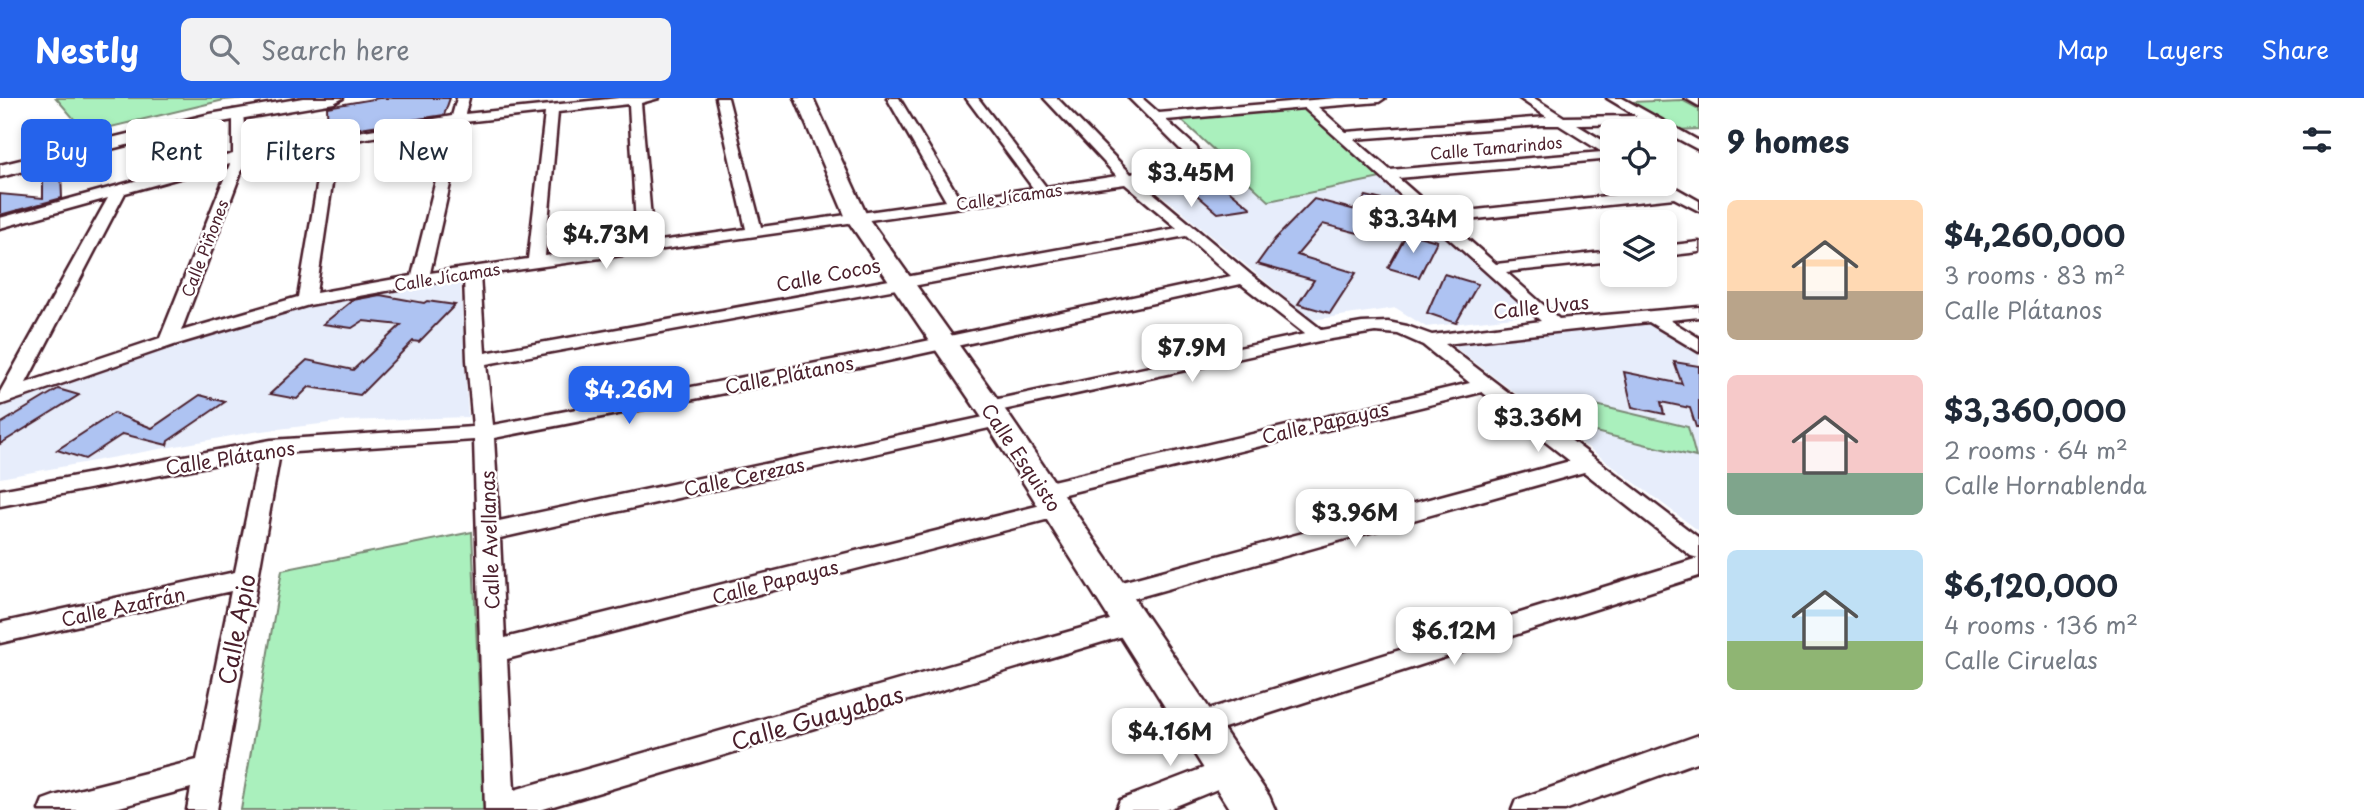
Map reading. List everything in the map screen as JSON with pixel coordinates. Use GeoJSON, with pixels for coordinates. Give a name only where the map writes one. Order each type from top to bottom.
{"type":"FeatureCollection","features":[{"type":"Feature","properties":{"kind":"street"},"geometry":{"type":"LineString","coordinates":[[112,134],[172,117],[272,98]]}},
{"type":"Feature","properties":{"kind":"street"},"geometry":{"type":"LineString","coordinates":[[112,140],[237,113],[334,98]]}},
{"type":"Feature","properties":{"kind":"street"},"geometry":{"type":"LineString","coordinates":[[463,98],[457,119],[653,98]]}},
{"type":"Feature","properties":{"kind":"street"},"geometry":{"type":"LineString","coordinates":[[722,98],[755,233]]}},
{"type":"Feature","properties":{"kind":"street","name":"Calle Esquisto"},"geometry":{"type":"LineString","coordinates":[[804,98],[857,218],[994,414],[1134,623],[1196,726],[1254,810]]}},
{"type":"Feature","properties":{"kind":"street"},"geometry":{"type":"LineString","coordinates":[[892,98],[955,203]]}},
{"type":"Feature","properties":{"kind":"street"},"geometry":{"type":"LineString","coordinates":[[972,98],[1042,191]]}},
{"type":"Feature","properties":{"kind":"street"},"geometry":{"type":"LineString","coordinates":[[1050,98],[1128,179],[1244,278],[1319,336]]}},
{"type":"Feature","properties":{"kind":"street"},"geometry":{"type":"LineString","coordinates":[[1135,98],[1156,117],[1379,98]]}},
{"type":"Feature","properties":{"kind":"street"},"geometry":{"type":"LineString","coordinates":[[1525,98],[1600,146]]}},
{"type":"Feature","properties":{"kind":"street"},"geometry":{"type":"LineString","coordinates":[[1613,98],[1649,119]]}},
{"type":"Feature","properties":{"kind":"street"},"geometry":{"type":"LineString","coordinates":[[635,100],[645,247]]}},
{"type":"Feature","properties":{"kind":"street"},"geometry":{"type":"LineString","coordinates":[[1307,104],[1555,325]]}},
{"type":"Feature","properties":{"kind":"street"},"geometry":{"type":"LineString","coordinates":[[536,262],[552,108]]}},
{"type":"Feature","properties":{"kind":"street","name":"Calle Piñones"},"geometry":{"type":"LineString","coordinates":[[167,341],[240,156],[237,113]]}},
{"type":"Feature","properties":{"kind":"street","name":"Calle Jícamas"},"geometry":{"type":"LineString","coordinates":[[5,397],[167,341],[306,300],[472,271],[1128,179],[1195,165],[1191,150],[1156,117]]}},
{"type":"Feature","properties":{"kind":"street"},"geometry":{"type":"LineString","coordinates":[[1342,136],[1600,121]]}},
{"type":"Feature","properties":{"kind":"street"},"geometry":{"type":"LineString","coordinates":[[1677,133],[1699,132]]}},
{"type":"Feature","properties":{"kind":"street"},"geometry":{"type":"LineString","coordinates":[[1677,134],[1699,146]]}},
{"type":"Feature","properties":{"kind":"street","name":"Calle Tamarindos"},"geometry":{"type":"LineString","coordinates":[[1384,175],[1600,155]]}},
{"type":"Feature","properties":{"kind":"street"},"geometry":{"type":"LineString","coordinates":[[0,223],[240,156]]}},
{"type":"Feature","properties":{"kind":"street"},"geometry":{"type":"LineString","coordinates":[[0,160],[21,159]]}},
{"type":"Feature","properties":{"kind":"street"},"geometry":{"type":"LineString","coordinates":[[0,171],[21,162]]}},
{"type":"Feature","properties":{"kind":"street"},"geometry":{"type":"LineString","coordinates":[[306,300],[325,182]]}},
{"type":"Feature","properties":{"kind":"street"},"geometry":{"type":"LineString","coordinates":[[420,279],[442,182]]}},
{"type":"Feature","properties":{"kind":"street"},"geometry":{"type":"LineString","coordinates":[[5,397],[119,190]]}},
{"type":"Feature","properties":{"kind":"street"},"geometry":{"type":"LineString","coordinates":[[1677,194],[1699,206]]}},
{"type":"Feature","properties":{"kind":"street"},"geometry":{"type":"LineString","coordinates":[[1433,219],[1648,196]]}},
{"type":"Feature","properties":{"kind":"street","name":"Calle Cocos"},"geometry":{"type":"LineString","coordinates":[[476,360],[1188,231]]}},
{"type":"Feature","properties":{"kind":"street"},"geometry":{"type":"LineString","coordinates":[[1677,250],[1699,247]]}},
{"type":"Feature","properties":{"kind":"street"},"geometry":{"type":"LineString","coordinates":[[1491,270],[1600,257]]}},
{"type":"Feature","properties":{"kind":"street","name":"Calle Avellanas"},"geometry":{"type":"LineString","coordinates":[[472,271],[476,360],[484,433],[500,809]]}},
{"type":"Feature","properties":{"kind":"street","name":"Calle Plátanos"},"geometry":{"type":"LineString","coordinates":[[0,498],[271,447],[484,433],[944,342],[1244,278]]}},
{"type":"Feature","properties":{"kind":"street","name":"Calle Uvas"},"geometry":{"type":"LineString","coordinates":[[1429,341],[1555,325],[1699,312]]}},
{"type":"Feature","properties":{"kind":"street"},"geometry":{"type":"LineString","coordinates":[[1653,317],[1699,346]]}},
{"type":"Feature","properties":{"kind":"street","name":"Calle Cerezas"},"geometry":{"type":"LineString","coordinates":[[489,533],[1319,336],[1368,327],[1393,326],[1429,341]]}},
{"type":"Feature","properties":{"kind":"street"},"geometry":{"type":"LineString","coordinates":[[1429,341],[1699,550]]}},
{"type":"Feature","properties":{"kind":"street","name":"Calle Papayas"},"geometry":{"type":"LineString","coordinates":[[493,652],[1485,385]]}},
{"type":"Feature","properties":{"kind":"street","name":"Calle Apio"},"geometry":{"type":"LineString","coordinates":[[202,810],[271,447]]}},
{"type":"Feature","properties":{"kind":"street"},"geometry":{"type":"LineString","coordinates":[[1114,594],[1586,464]]}},
{"type":"Feature","properties":{"kind":"street"},"geometry":{"type":"LineString","coordinates":[[1196,726],[1699,567]]}},
{"type":"Feature","properties":{"kind":"street","name":"Calle Azafrán"},"geometry":{"type":"LineString","coordinates":[[0,633],[245,579]]}},
{"type":"Feature","properties":{"kind":"street","name":"Calle Guayabas"},"geometry":{"type":"LineString","coordinates":[[500,809],[1134,623]]}},
{"type":"Feature","properties":{"kind":"street"},"geometry":{"type":"LineString","coordinates":[[1527,810],[1699,748]]}},
{"type":"Feature","properties":{"kind":"street"},"geometry":{"type":"LineString","coordinates":[[54,810],[208,771]]}},
{"type":"Feature","properties":{"kind":"street"},"geometry":{"type":"LineString","coordinates":[[1131,810],[1227,772]]}},
{"type":"Feature","properties":{"kind":"shaded area"},"geometry":{"type":"Polygon","coordinates":[[[1229,164],[1269,201],[1381,178],[1531,315],[1426,327],[1396,308],[1312,320],[1141,178],[1229,164]]]}},
{"type":"Feature","properties":{"kind":"shaded area"},"geometry":{"type":"Polygon","coordinates":[[[460,273],[468,417],[346,421],[253,432],[0,478],[0,405],[158,348],[306,302],[460,273]]]}},
{"type":"Feature","properties":{"kind":"shaded area"},"geometry":{"type":"Polygon","coordinates":[[[1648,319],[1699,351],[1699,531],[1449,343],[1648,319]]]}},
{"type":"Feature","properties":{"kind":"green space"},"geometry":{"type":"Polygon","coordinates":[[[56,98],[247,98],[224,100],[145,119],[126,119],[126,123],[112,127],[112,119],[74,119],[56,98]]]}},
{"type":"Feature","properties":{"kind":"green space"},"geometry":{"type":"Polygon","coordinates":[[[1682,100],[1699,109],[1699,129],[1677,130],[1677,119],[1657,119],[1628,102],[1682,100]]]}},
{"type":"Feature","properties":{"kind":"green space"},"geometry":{"type":"Polygon","coordinates":[[[1304,109],[1381,178],[1269,201],[1177,116],[1304,109]]]}},
{"type":"Feature","properties":{"kind":"green space"},"geometry":{"type":"Polygon","coordinates":[[[1579,401],[1688,427],[1696,457],[1583,429],[1579,401]]]}},
{"type":"Feature","properties":{"kind":"green space"},"geometry":{"type":"Polygon","coordinates":[[[472,532],[484,810],[241,810],[282,570],[472,532]]]}},
{"type":"Feature","properties":{"kind":"building"},"geometry":{"type":"Polygon","coordinates":[[[379,98],[450,98],[444,115],[418,119],[374,119],[374,126],[360,128],[360,119],[327,119],[327,107],[379,98]]]}},
{"type":"Feature","properties":{"kind":"building"},"geometry":{"type":"Polygon","coordinates":[[[1216,180],[1251,208],[1218,213],[1185,185],[1216,180]]]}},
{"type":"Feature","properties":{"kind":"building"},"geometry":{"type":"Polygon","coordinates":[[[43,182],[61,182],[62,198],[0,215],[0,194],[43,198],[43,182]]]}},
{"type":"Feature","properties":{"kind":"building"},"geometry":{"type":"Polygon","coordinates":[[[1366,196],[1390,202],[1370,236],[1323,224],[1297,255],[1356,273],[1330,313],[1298,304],[1314,280],[1257,264],[1275,239],[1314,199],[1356,210],[1366,196]]]}},
{"type":"Feature","properties":{"kind":"building"},"geometry":{"type":"Polygon","coordinates":[[[1407,233],[1437,241],[1419,277],[1388,268],[1407,233]]]}},
{"type":"Feature","properties":{"kind":"building"},"geometry":{"type":"Polygon","coordinates":[[[1444,274],[1478,284],[1456,323],[1427,313],[1444,274]]]}},
{"type":"Feature","properties":{"kind":"building"},"geometry":{"type":"Polygon","coordinates":[[[380,295],[424,303],[427,301],[455,305],[419,342],[413,341],[360,395],[309,387],[297,399],[270,394],[307,360],[353,370],[401,325],[363,321],[352,328],[323,324],[353,300],[380,295]]]}},
{"type":"Feature","properties":{"kind":"building"},"geometry":{"type":"Polygon","coordinates":[[[1674,362],[1699,366],[1699,427],[1696,427],[1690,408],[1661,402],[1664,414],[1632,407],[1624,372],[1682,384],[1674,362]]]}},
{"type":"Feature","properties":{"kind":"building"},"geometry":{"type":"Polygon","coordinates":[[[58,389],[79,395],[0,444],[0,424],[58,389]]]}},
{"type":"Feature","properties":{"kind":"building"},"geometry":{"type":"Polygon","coordinates":[[[200,395],[225,402],[168,441],[167,445],[123,434],[85,459],[57,450],[114,413],[152,428],[200,395]]]}}]}
